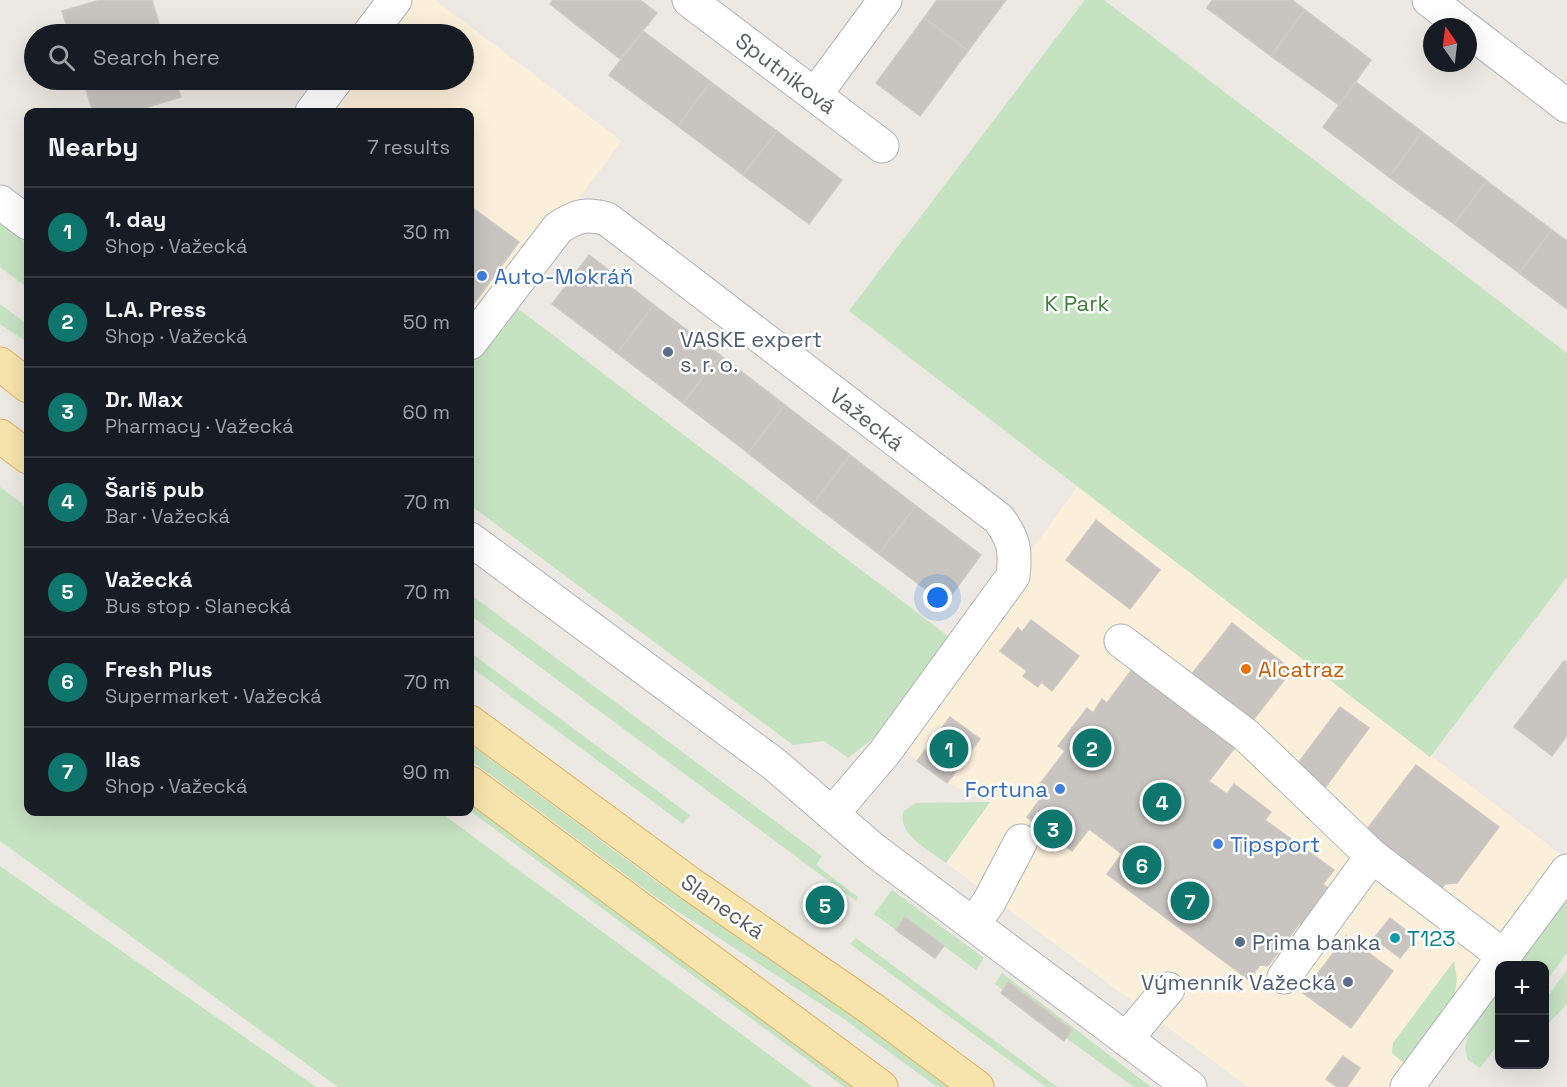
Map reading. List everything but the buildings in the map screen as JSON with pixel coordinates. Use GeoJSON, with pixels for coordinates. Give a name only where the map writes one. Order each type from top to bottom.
{"type":"FeatureCollection","features":[{"type":"Feature","properties":{"kind":"main road"},"geometry":{"type":"LineString","coordinates":[[0,435],[24,454]]}},
{"type":"Feature","properties":{"kind":"main road","name":"Slanecká"},"geometry":{"type":"LineString","coordinates":[[474,725],[692,885],[872,1009],[978,1087]]}},
{"type":"Feature","properties":{"kind":"main road"},"geometry":{"type":"LineString","coordinates":[[474,786],[881,1087]]}},
{"type":"Feature","properties":{"kind":"street"},"geometry":{"type":"LineString","coordinates":[[377,24],[395,0]]}},
{"type":"Feature","properties":{"kind":"street","name":"Sputniková"},"geometry":{"type":"LineString","coordinates":[[689,0],[882,146]]}},
{"type":"Feature","properties":{"kind":"street"},"geometry":{"type":"LineString","coordinates":[[815,95],[885,0]]}},
{"type":"Feature","properties":{"kind":"street"},"geometry":{"type":"LineString","coordinates":[[1429,0],[1452,18]]}},
{"type":"Feature","properties":{"kind":"street"},"geometry":{"type":"LineString","coordinates":[[1477,37],[1567,106]]}},
{"type":"Feature","properties":{"kind":"street"},"geometry":{"type":"LineString","coordinates":[[315,108],[328,90]]}},
{"type":"Feature","properties":{"kind":"street"},"geometry":{"type":"LineString","coordinates":[[0,202],[24,220]]}},
{"type":"Feature","properties":{"kind":"street","name":"Važecká"},"geometry":{"type":"LineString","coordinates":[[474,339],[558,228],[576,217],[592,215],[607,219],[999,519],[1011,536],[1015,556],[1013,576],[885,752],[832,814]]}},
{"type":"Feature","properties":{"kind":"street"},"geometry":{"type":"LineString","coordinates":[[0,435],[24,434]]}},
{"type":"Feature","properties":{"kind":"street"},"geometry":{"type":"LineString","coordinates":[[474,542],[774,764],[874,850],[1190,1087]]}},
{"type":"Feature","properties":{"kind":"street"},"geometry":{"type":"LineString","coordinates":[[1121,641],[1247,736],[1372,856],[1505,957]]}},
{"type":"Feature","properties":{"kind":"street"},"geometry":{"type":"LineString","coordinates":[[973,924],[989,902],[1021,841]]}},
{"type":"Feature","properties":{"kind":"street"},"geometry":{"type":"LineString","coordinates":[[1284,977],[1372,856]]}},
{"type":"Feature","properties":{"kind":"street"},"geometry":{"type":"LineString","coordinates":[[1407,1087],[1567,871]]}},
{"type":"Feature","properties":{"kind":"street"},"geometry":{"type":"LineString","coordinates":[[1126,1039],[1168,989]]}},
{"type":"Feature","properties":{"kind":"shaded area"},"geometry":{"type":"Polygon","coordinates":[[[395,0],[435,0],[467,24],[377,24],[395,0]]]}},
{"type":"Feature","properties":{"kind":"shaded area"},"geometry":{"type":"Polygon","coordinates":[[[474,29],[622,141],[474,338],[474,108],[315,108],[328,90],[474,90],[474,29]]]}},
{"type":"Feature","properties":{"kind":"shaded area"},"geometry":{"type":"Polygon","coordinates":[[[1077,487],[1567,859],[1407,1087],[1248,1087],[946,863],[990,802],[947,783],[901,748],[1013,576],[1077,487]]]}},
{"type":"Feature","properties":{"kind":"green space","name":"K Park"},"geometry":{"type":"Polygon","coordinates":[[[1085,0],[1104,0],[1567,353],[1567,577],[1430,757],[849,311],[1085,0]]]}},
{"type":"Feature","properties":{"kind":"green space"},"geometry":{"type":"Polygon","coordinates":[[[0,223],[24,241],[24,285],[0,267],[0,223]]]}},
{"type":"Feature","properties":{"kind":"green space"},"geometry":{"type":"Polygon","coordinates":[[[504,298],[961,646],[875,737],[848,758],[824,741],[793,745],[474,508],[474,352],[504,298]]]}},
{"type":"Feature","properties":{"kind":"green space"},"geometry":{"type":"Polygon","coordinates":[[[0,304],[24,322],[24,340],[0,324],[0,304]]]}},
{"type":"Feature","properties":{"kind":"green space"},"geometry":{"type":"Polygon","coordinates":[[[0,487],[24,505],[24,816],[445,816],[813,1087],[338,1087],[0,841],[0,487]]]}},
{"type":"Feature","properties":{"kind":"green space"},"geometry":{"type":"Polygon","coordinates":[[[474,597],[822,856],[816,865],[858,897],[856,901],[474,618],[474,597]]]}},
{"type":"Feature","properties":{"kind":"green space"},"geometry":{"type":"Polygon","coordinates":[[[474,655],[690,815],[683,824],[474,669],[474,655]]]}},
{"type":"Feature","properties":{"kind":"green space"},"geometry":{"type":"Polygon","coordinates":[[[474,747],[650,877],[848,1013],[949,1087],[937,1087],[844,1019],[654,896],[474,763],[474,747]]]}},
{"type":"Feature","properties":{"kind":"green space"},"geometry":{"type":"Polygon","coordinates":[[[990,802],[946,863],[909,834],[903,819],[904,811],[916,803],[990,802]]]}},
{"type":"Feature","properties":{"kind":"green space"},"geometry":{"type":"Polygon","coordinates":[[[474,806],[854,1087],[844,1087],[474,814],[474,806]]]}},
{"type":"Feature","properties":{"kind":"green space"},"geometry":{"type":"Polygon","coordinates":[[[0,866],[316,1087],[0,1087],[0,866]]]}},
{"type":"Feature","properties":{"kind":"green space"},"geometry":{"type":"Polygon","coordinates":[[[892,890],[984,958],[976,970],[906,918],[896,930],[874,914],[892,890]]]}},
{"type":"Feature","properties":{"kind":"green space"},"geometry":{"type":"Polygon","coordinates":[[[1567,899],[1567,953],[1549,978],[1549,961],[1522,961],[1567,899]]]}},
{"type":"Feature","properties":{"kind":"green space"},"geometry":{"type":"Polygon","coordinates":[[[856,938],[1057,1087],[1046,1087],[850,944],[856,938]]]}},
{"type":"Feature","properties":{"kind":"green space"},"geometry":{"type":"Polygon","coordinates":[[[1454,961],[1457,980],[1454,999],[1405,1064],[1392,1053],[1393,1043],[1454,961]]]}},
{"type":"Feature","properties":{"kind":"green space"},"geometry":{"type":"Polygon","coordinates":[[[1567,970],[1567,1004],[1549,1023],[1549,995],[1567,970]]]}},
{"type":"Feature","properties":{"kind":"green space"},"geometry":{"type":"Polygon","coordinates":[[[1002,973],[1151,1087],[1134,1087],[1066,1038],[1072,1030],[1009,983],[1003,990],[995,984],[1002,973]]]}},
{"type":"Feature","properties":{"kind":"green space"},"geometry":{"type":"Polygon","coordinates":[[[1495,996],[1495,1048],[1480,1068],[1468,1060],[1466,1041],[1480,1015],[1495,996]]]}},
{"type":"Feature","properties":{"kind":"place","name":"Auto-Mokráň"},"geometry":{"type":"Point","coordinates":[482,276]}},
{"type":"Feature","properties":{"kind":"place","name":"VASKE expert s. r. o."},"geometry":{"type":"Point","coordinates":[668,352]}},
{"type":"Feature","properties":{"kind":"place","name":"Alcatraz"},"geometry":{"type":"Point","coordinates":[1246,669]}},
{"type":"Feature","properties":{"kind":"place","name":"L.A. Press"},"geometry":{"type":"Point","coordinates":[1092,748]}},
{"type":"Feature","properties":{"kind":"place","name":"1. day"},"geometry":{"type":"Point","coordinates":[949,749]}},
{"type":"Feature","properties":{"kind":"place","name":"Fortuna"},"geometry":{"type":"Point","coordinates":[1060,789]}},
{"type":"Feature","properties":{"kind":"place","name":"Šariš pub"},"geometry":{"type":"Point","coordinates":[1162,802]}},
{"type":"Feature","properties":{"kind":"place","name":"Dr. Max"},"geometry":{"type":"Point","coordinates":[1053,829]}},
{"type":"Feature","properties":{"kind":"place","name":"Tipsport"},"geometry":{"type":"Point","coordinates":[1218,844]}},
{"type":"Feature","properties":{"kind":"place","name":"Fresh Plus"},"geometry":{"type":"Point","coordinates":[1142,865]}},
{"type":"Feature","properties":{"kind":"place","name":"Ilas"},"geometry":{"type":"Point","coordinates":[1190,901]}},
{"type":"Feature","properties":{"kind":"place","name":"Važecká"},"geometry":{"type":"Point","coordinates":[825,905]}},
{"type":"Feature","properties":{"kind":"place","name":"T123"},"geometry":{"type":"Point","coordinates":[1395,938]}},
{"type":"Feature","properties":{"kind":"place","name":"Prima banka"},"geometry":{"type":"Point","coordinates":[1240,942]}},
{"type":"Feature","properties":{"kind":"place","name":"Výmenník Važecká"},"geometry":{"type":"Point","coordinates":[1348,982]}}]}
